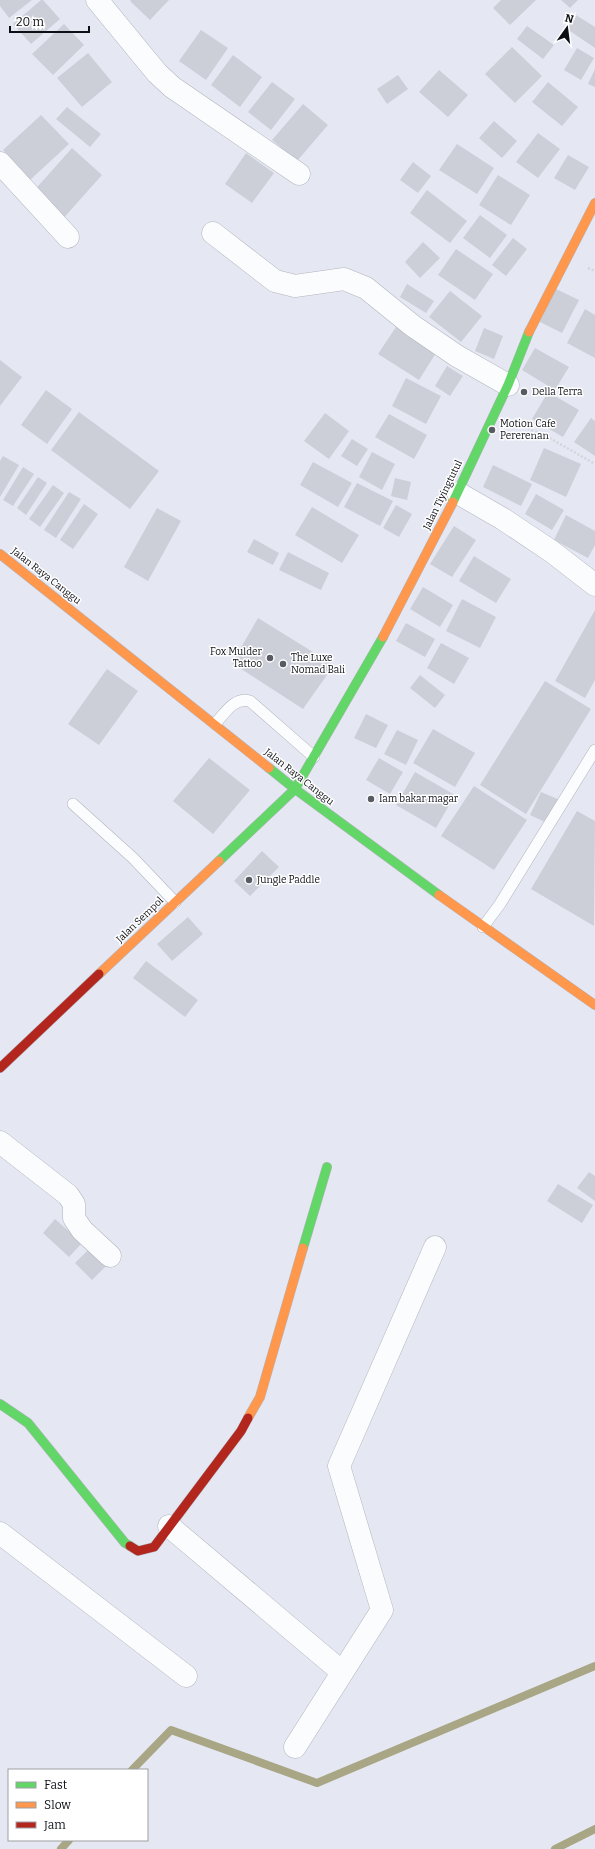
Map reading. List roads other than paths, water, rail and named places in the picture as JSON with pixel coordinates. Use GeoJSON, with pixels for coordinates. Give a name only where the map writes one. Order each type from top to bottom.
{"type":"FeatureCollection","features":[{"type":"Feature","properties":{"kind":"street"},"geometry":{"type":"LineString","coordinates":[[97,0],[157,73],[172,87],[299,174]]}},
{"type":"Feature","properties":{"kind":"street"},"geometry":{"type":"LineString","coordinates":[[0,163],[68,237]]}},
{"type":"Feature","properties":{"kind":"street","name":"Jalan Tiyingtutul"},"geometry":{"type":"LineString","coordinates":[[295,789],[394,617],[458,493],[508,385],[533,323],[595,203]]}},
{"type":"Feature","properties":{"kind":"street"},"geometry":{"type":"LineString","coordinates":[[213,233],[275,281],[295,286],[344,279],[366,288],[413,326],[457,356],[508,385]]}},
{"type":"Feature","properties":{"kind":"street"},"geometry":{"type":"LineString","coordinates":[[458,493],[503,519],[551,551],[595,585]]}},
{"type":"Feature","properties":{"kind":"street","name":"Jalan Raya Canggu"},"geometry":{"type":"LineString","coordinates":[[0,554],[295,789],[483,927],[595,1005]]}},
{"type":"Feature","properties":{"kind":"street","name":"Jalan Sempol"},"geometry":{"type":"LineString","coordinates":[[0,1068],[280,805],[295,789]]}},
{"type":"Feature","properties":{"kind":"street"},"geometry":{"type":"LineString","coordinates":[[0,1142],[68,1195],[74,1204],[74,1218],[82,1230],[110,1256]]}},
{"type":"Feature","properties":{"kind":"street"},"geometry":{"type":"LineString","coordinates":[[0,1404],[28,1423],[125,1543],[138,1551],[154,1547],[241,1430],[260,1397],[327,1167]]}},
{"type":"Feature","properties":{"kind":"street"},"geometry":{"type":"LineString","coordinates":[[295,1747],[382,1610],[339,1466],[435,1247]]}},
{"type":"Feature","properties":{"kind":"street"},"geometry":{"type":"LineString","coordinates":[[169,1526],[342,1672]]}},
{"type":"Feature","properties":{"kind":"street"},"geometry":{"type":"LineString","coordinates":[[0,1533],[186,1676]]}},
{"type":"Feature","properties":{"kind":"lane"},"geometry":{"type":"LineString","coordinates":[[215,724],[236,702],[243,699],[250,701],[314,757]]}},
{"type":"Feature","properties":{"kind":"lane"},"geometry":{"type":"LineString","coordinates":[[483,927],[500,904],[595,750]]}},
{"type":"Feature","properties":{"kind":"lane"},"geometry":{"type":"LineString","coordinates":[[74,804],[133,858],[175,902]]}},
{"type":"Feature","properties":{"kind":"waterway"},"geometry":{"type":"LineString","coordinates":[[133,1769],[171,1730],[317,1783],[595,1666]]}},
{"type":"Feature","properties":{"kind":"waterway"},"geometry":{"type":"LineString","coordinates":[[555,1849],[595,1829]]}},
{"type":"Feature","properties":{"kind":"waterway"},"geometry":{"type":"LineString","coordinates":[[61,1849],[68,1841]]}},
{"type":"Feature","properties":{"kind":"place","name":"Della Terra"},"geometry":{"type":"Point","coordinates":[524,392]}},
{"type":"Feature","properties":{"kind":"place","name":"Motion Cafe Pererenan"},"geometry":{"type":"Point","coordinates":[492,430]}},
{"type":"Feature","properties":{"kind":"place","name":"Fox Mulder Tattoo"},"geometry":{"type":"Point","coordinates":[270,658]}},
{"type":"Feature","properties":{"kind":"place","name":"The Luxe Nomad Bali"},"geometry":{"type":"Point","coordinates":[283,664]}},
{"type":"Feature","properties":{"kind":"place","name":"Iam bakar magar"},"geometry":{"type":"Point","coordinates":[371,799]}},
{"type":"Feature","properties":{"kind":"place","name":"Jungle Paddle"},"geometry":{"type":"Point","coordinates":[249,880]}}]}
